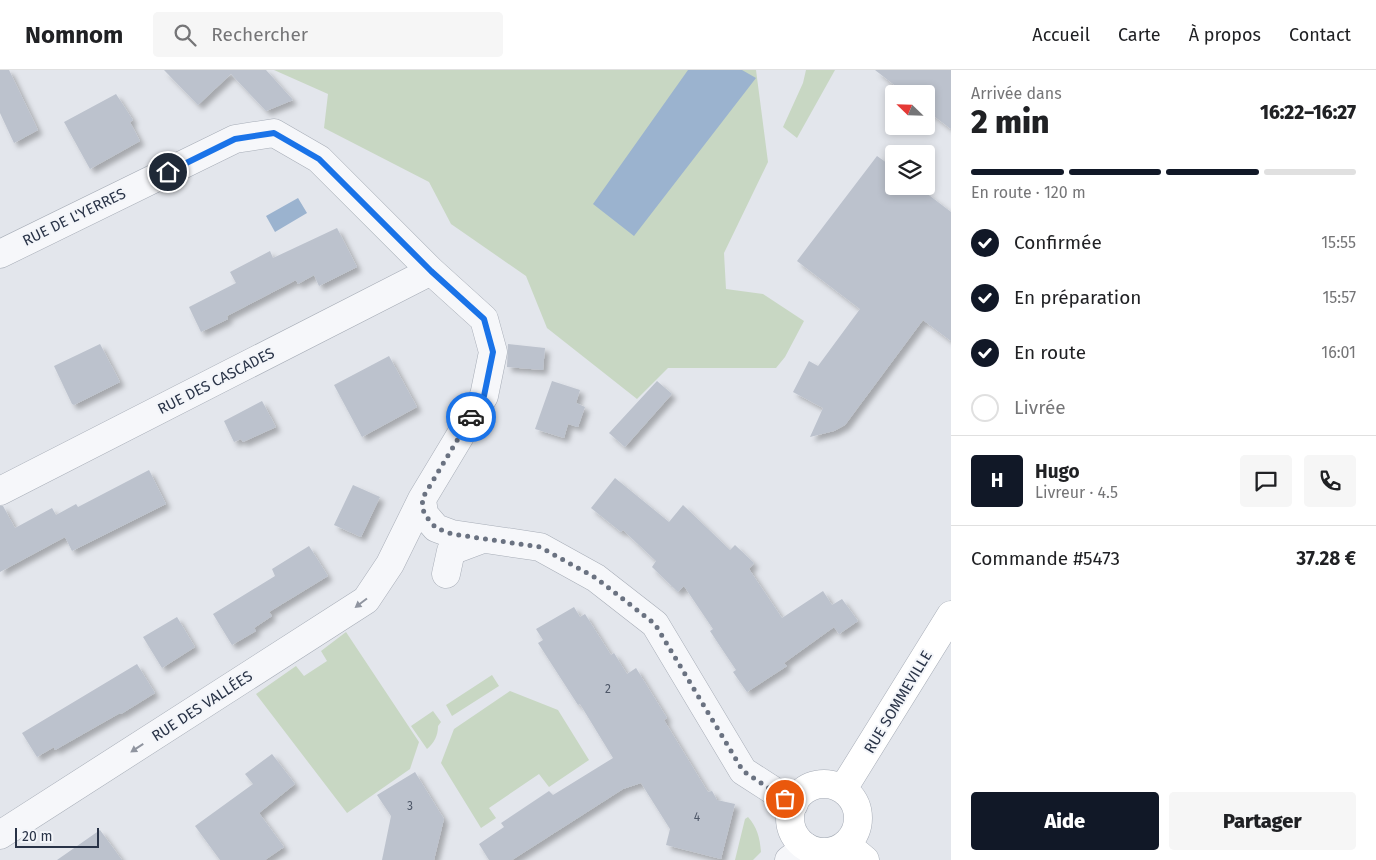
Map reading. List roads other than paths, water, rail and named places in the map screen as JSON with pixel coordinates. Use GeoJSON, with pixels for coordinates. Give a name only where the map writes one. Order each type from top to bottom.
{"type":"FeatureCollection","features":[{"type":"Feature","properties":{"kind":"main road","name":"RUE SOMMEVILLE"},"geometry":{"type":"LineString","coordinates":[[843,790],[951,615]]}},
{"type":"Feature","properties":{"kind":"main road"},"geometry":{"type":"LineString","coordinates":[[821,784],[832,785],[843,790],[851,797],[856,806],[858,816],[857,827],[852,836],[855,852],[836,849],[826,852],[816,850],[798,853],[799,840],[791,823],[791,813],[800,794],[810,787],[821,784]]}},
{"type":"Feature","properties":{"kind":"street","name":"RUE DE L'YERRES"},"geometry":{"type":"LineString","coordinates":[[0,254],[235,139],[274,133],[319,159],[431,271],[484,319],[493,352],[484,396],[422,499],[390,564]]}},
{"type":"Feature","properties":{"kind":"street","name":"RUE DES CASCADES"},"geometry":{"type":"LineString","coordinates":[[0,491],[431,271]]}},
{"type":"Feature","properties":{"kind":"street"},"geometry":{"type":"LineString","coordinates":[[422,499],[424,514],[436,528],[452,534],[540,547],[596,578],[655,624],[743,771],[794,804]]}},
{"type":"Feature","properties":{"kind":"street"},"geometry":{"type":"LineString","coordinates":[[446,574],[451,551],[487,538]]}},
{"type":"Feature","properties":{"kind":"street","name":"RUE DES VALLÉES"},"geometry":{"type":"LineString","coordinates":[[0,835],[366,600],[390,564]]}},
{"type":"Feature","properties":{"kind":"water"},"geometry":{"type":"Polygon","coordinates":[[[688,70],[742,70],[756,78],[634,236],[593,204],[688,70]]]}},
{"type":"Feature","properties":{"kind":"water"},"geometry":{"type":"Polygon","coordinates":[[[298,198],[307,213],[275,232],[266,216],[298,198]]]}}]}
